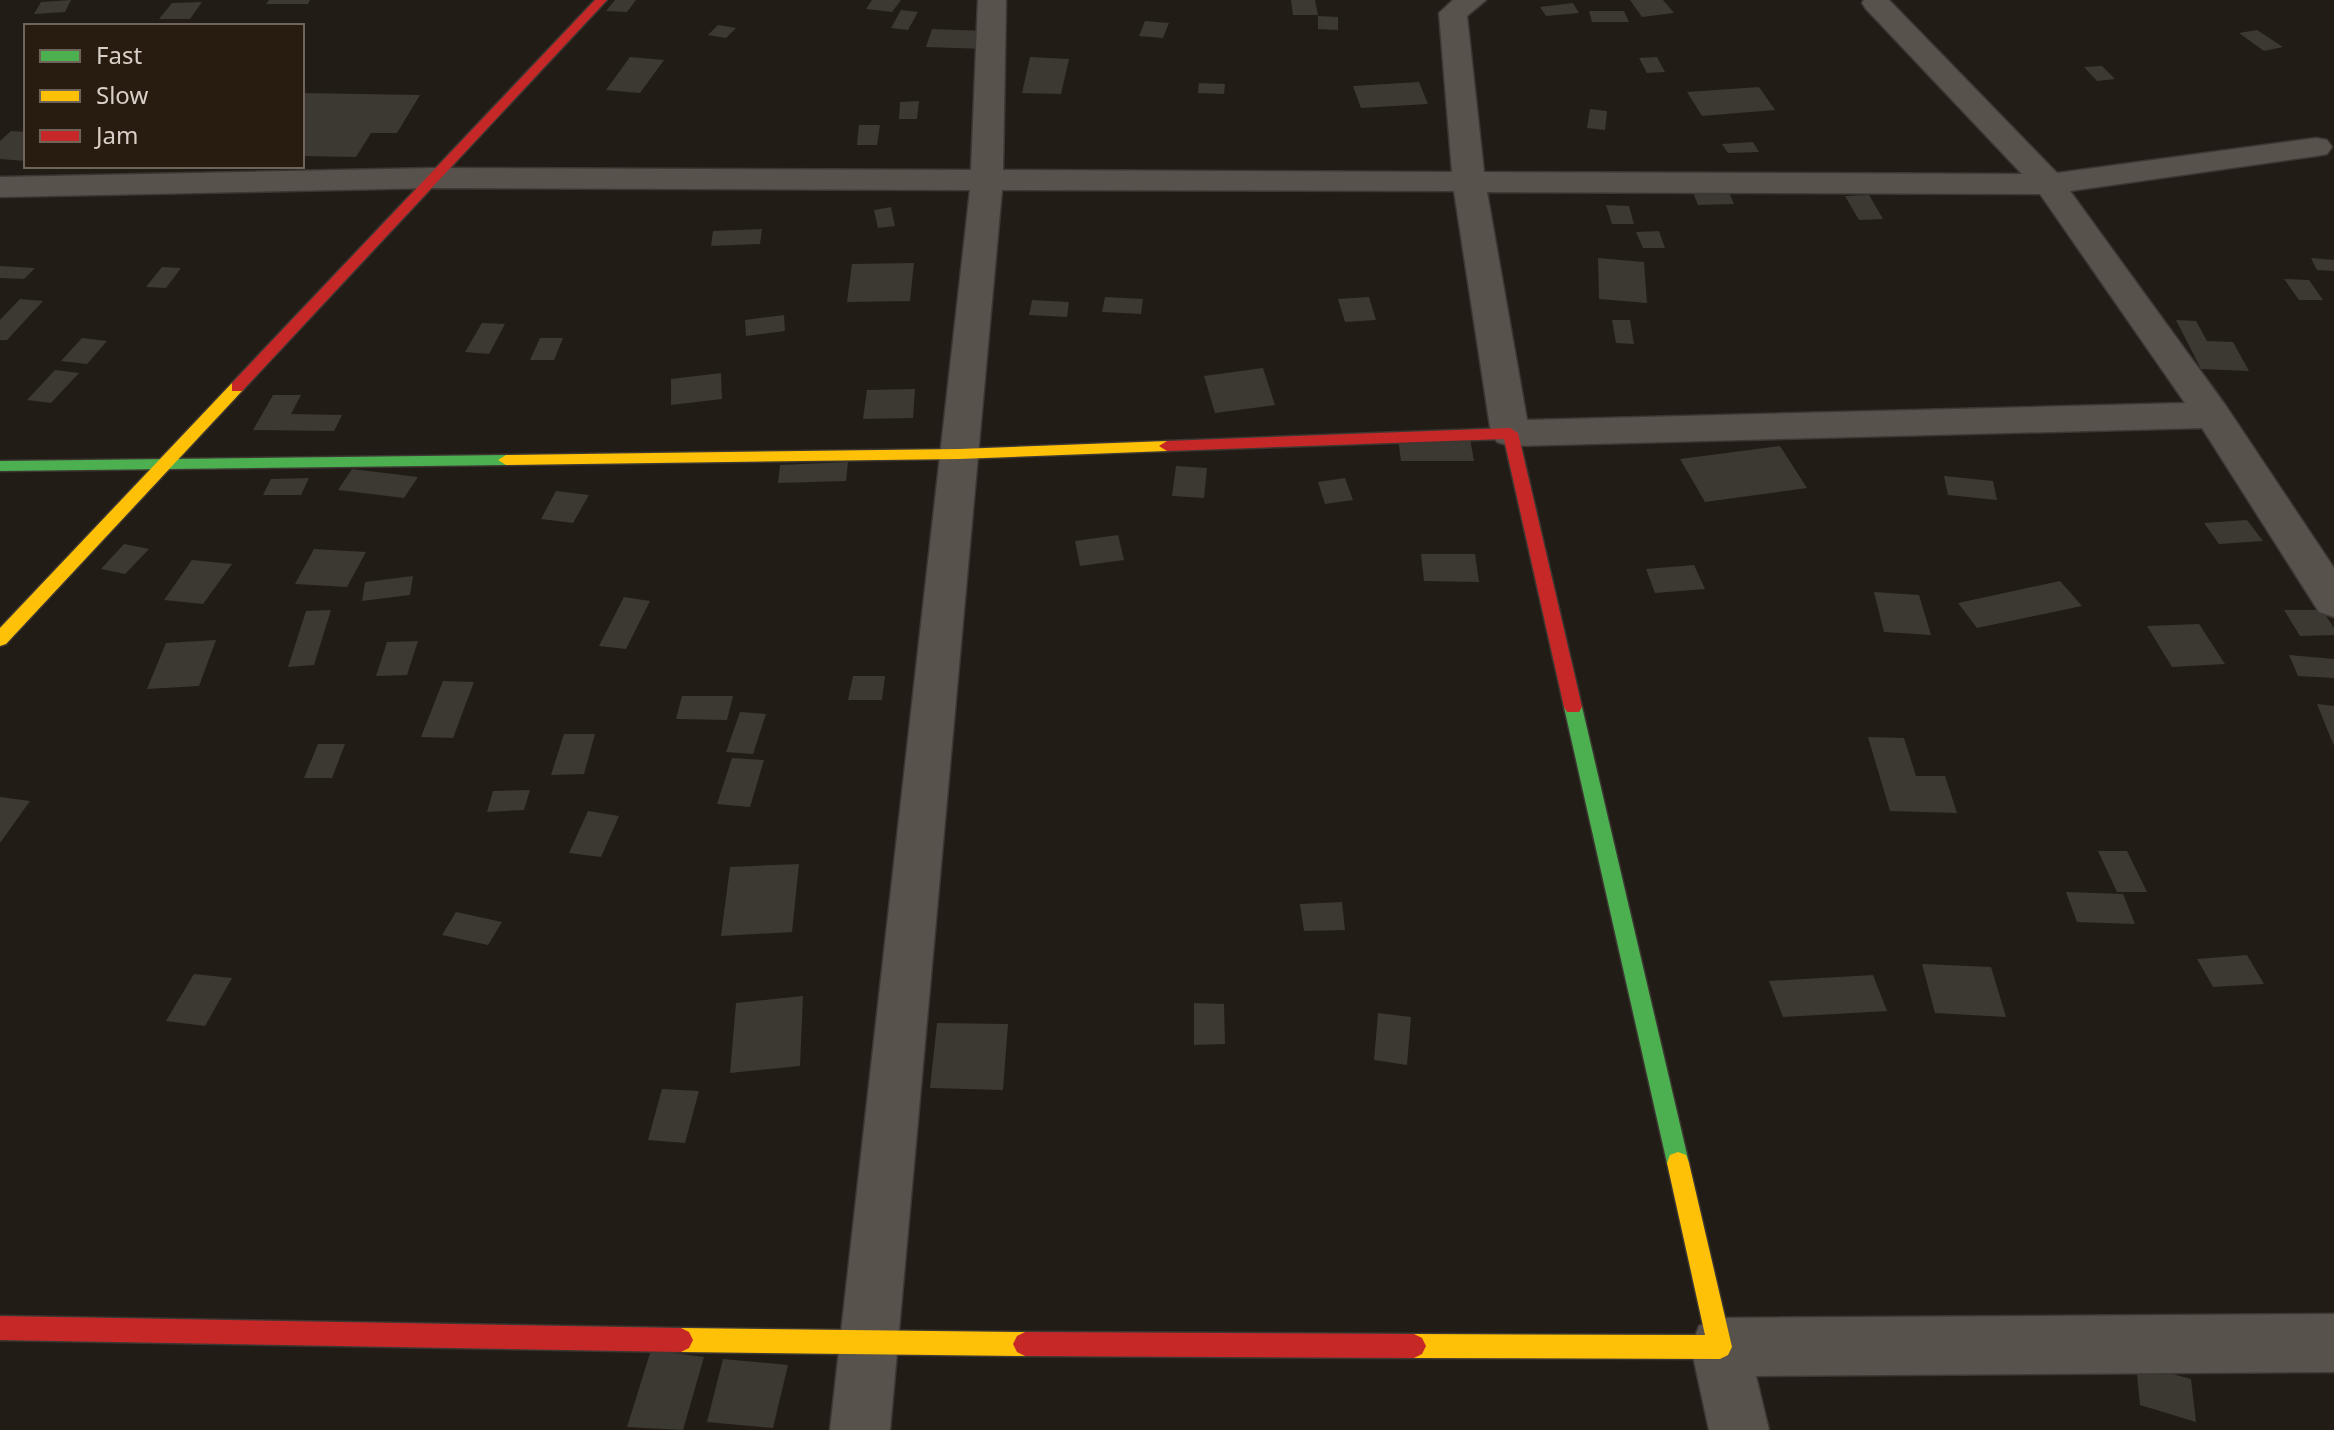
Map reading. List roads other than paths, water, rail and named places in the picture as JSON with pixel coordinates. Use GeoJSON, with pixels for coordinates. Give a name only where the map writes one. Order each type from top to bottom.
{"type":"FeatureCollection","features":[{"type":"Feature","properties":{"kind":"street"},"geometry":{"type":"LineString","coordinates":[[0,639],[601,0]]}},
{"type":"Feature","properties":{"kind":"street"},"geometry":{"type":"LineString","coordinates":[[860,1430],[987,181],[992,0]]}},
{"type":"Feature","properties":{"kind":"street"},"geometry":{"type":"LineString","coordinates":[[1472,0],[1453,13],[1469,183],[1510,433],[1739,1430]]}},
{"type":"Feature","properties":{"kind":"street"},"geometry":{"type":"LineString","coordinates":[[1876,3],[2049,184],[2213,415],[2334,601]]}},
{"type":"Feature","properties":{"kind":"street"},"geometry":{"type":"LineString","coordinates":[[0,187],[433,178],[2049,184],[2316,147]]}},
{"type":"Feature","properties":{"kind":"street"},"geometry":{"type":"LineString","coordinates":[[0,466],[959,454],[1510,433],[2213,415]]}},
{"type":"Feature","properties":{"kind":"street"},"geometry":{"type":"LineString","coordinates":[[0,1328],[869,1343],[1720,1347],[2334,1343]]}}]}
